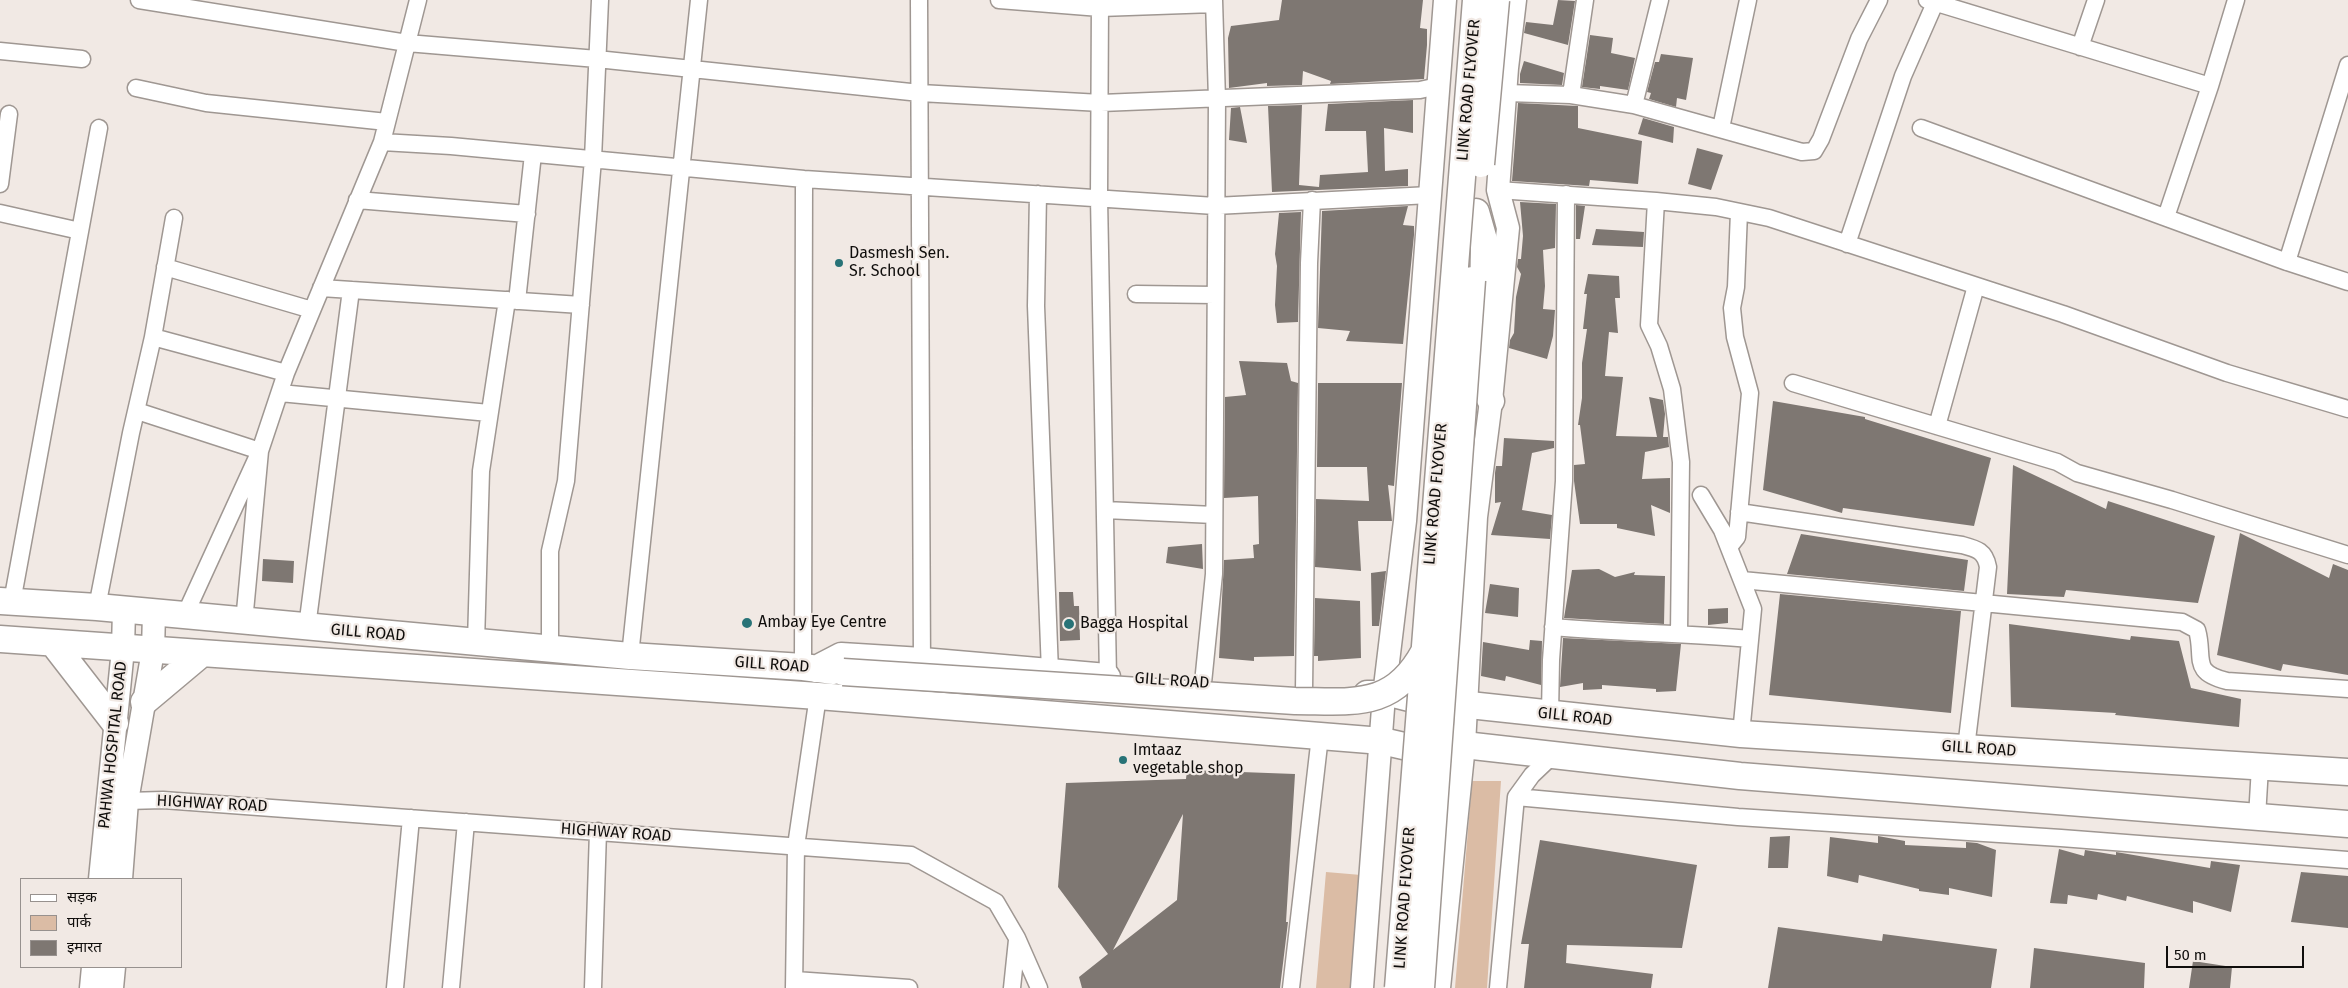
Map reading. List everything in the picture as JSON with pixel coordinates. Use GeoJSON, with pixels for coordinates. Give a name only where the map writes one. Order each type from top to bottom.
{"type":"FeatureCollection","features":[{"type":"Feature","properties":{"kind":"main road","name":"LINK ROAD FLYOVER"},"geometry":{"type":"LineString","coordinates":[[1398,988],[1476,0]]}},
{"type":"Feature","properties":{"kind":"main road","name":"LINK ROAD FLYOVER"},"geometry":{"type":"LineString","coordinates":[[1421,988],[1476,212],[1496,0]]}},
{"type":"Feature","properties":{"kind":"main road"},"geometry":{"type":"LineString","coordinates":[[1476,212],[1484,240],[1482,383],[1491,401]]}},
{"type":"Feature","properties":{"kind":"main road","name":"GILL ROAD"},"geometry":{"type":"LineString","coordinates":[[6,601],[97,607],[184,617],[630,656],[810,668],[841,656],[922,661],[1304,691],[1393,694],[1466,705],[1741,734],[2348,772]]}},
{"type":"Feature","properties":{"kind":"main road","name":"GILL ROAD"},"geometry":{"type":"LineString","coordinates":[[0,639],[200,655],[818,696],[1382,741],[1408,747],[1464,745],[1740,776],[2348,824]]}},
{"type":"Feature","properties":{"kind":"main road"},"geometry":{"type":"LineString","coordinates":[[53,643],[115,723]]}},
{"type":"Feature","properties":{"kind":"main road"},"geometry":{"type":"LineString","coordinates":[[810,668],[844,672],[1296,701],[1364,700],[1391,691],[1403,683],[1414,670],[1424,652]]}},
{"type":"Feature","properties":{"kind":"main road"},"geometry":{"type":"LineString","coordinates":[[144,702],[200,655]]}},
{"type":"Feature","properties":{"kind":"street"},"geometry":{"type":"LineString","coordinates":[[139,0],[408,42],[597,59],[920,94],[1100,103],[1217,100],[1420,90],[1438,86]]}},
{"type":"Feature","properties":{"kind":"street"},"geometry":{"type":"LineString","coordinates":[[184,617],[260,451],[286,373],[382,142],[418,0]]}},
{"type":"Feature","properties":{"kind":"street"},"geometry":{"type":"LineString","coordinates":[[550,648],[550,551],[566,481],[594,160],[600,0]]}},
{"type":"Feature","properties":{"kind":"street"},"geometry":{"type":"LineString","coordinates":[[630,656],[699,0]]}},
{"type":"Feature","properties":{"kind":"street"},"geometry":{"type":"LineString","coordinates":[[919,0],[922,661]]}},
{"type":"Feature","properties":{"kind":"street"},"geometry":{"type":"LineString","coordinates":[[999,0],[1100,4],[1214,2],[1217,100],[1214,574],[1203,683]]}},
{"type":"Feature","properties":{"kind":"street"},"geometry":{"type":"LineString","coordinates":[[1362,988],[1384,695],[1405,521],[1445,0]]}},
{"type":"Feature","properties":{"kind":"street"},"geometry":{"type":"LineString","coordinates":[[1439,988],[1464,745],[1476,518],[1491,401],[1508,228],[1498,190],[1515,0]]}},
{"type":"Feature","properties":{"kind":"street"},"geometry":{"type":"LineString","coordinates":[[1571,95],[1585,0]]}},
{"type":"Feature","properties":{"kind":"street"},"geometry":{"type":"LineString","coordinates":[[1634,105],[1660,0]]}},
{"type":"Feature","properties":{"kind":"street"},"geometry":{"type":"LineString","coordinates":[[1721,128],[1748,0]]}},
{"type":"Feature","properties":{"kind":"street"},"geometry":{"type":"LineString","coordinates":[[1506,93],[1571,95],[1634,105],[1802,152],[1814,151],[1822,139],[1859,39],[1879,0]]}},
{"type":"Feature","properties":{"kind":"street"},"geometry":{"type":"LineString","coordinates":[[2080,46],[2096,0]]}},
{"type":"Feature","properties":{"kind":"street"},"geometry":{"type":"LineString","coordinates":[[2166,217],[2210,86],[2236,0]]}},
{"type":"Feature","properties":{"kind":"street"},"geometry":{"type":"LineString","coordinates":[[1848,244],[1903,76],[1931,1],[2210,86]]}},
{"type":"Feature","properties":{"kind":"street"},"geometry":{"type":"LineString","coordinates":[[1100,4],[1099,198],[1108,677]]}},
{"type":"Feature","properties":{"kind":"street"},"geometry":{"type":"LineString","coordinates":[[0,50],[82,59]]}},
{"type":"Feature","properties":{"kind":"street"},"geometry":{"type":"LineString","coordinates":[[2286,262],[2348,65]]}},
{"type":"Feature","properties":{"kind":"street"},"geometry":{"type":"LineString","coordinates":[[136,88],[206,103],[387,122]]}},
{"type":"Feature","properties":{"kind":"street"},"geometry":{"type":"LineString","coordinates":[[0,184],[10,114]]}},
{"type":"Feature","properties":{"kind":"street"},"geometry":{"type":"LineString","coordinates":[[6,601],[99,128]]}},
{"type":"Feature","properties":{"kind":"street"},"geometry":{"type":"LineString","coordinates":[[1921,128],[2286,262],[2348,282]]}},
{"type":"Feature","properties":{"kind":"street"},"geometry":{"type":"LineString","coordinates":[[382,142],[804,179],[1215,206],[1430,195]]}},
{"type":"Feature","properties":{"kind":"street"},"geometry":{"type":"LineString","coordinates":[[476,642],[481,471],[489,413],[527,214],[533,154]]}},
{"type":"Feature","properties":{"kind":"street"},"geometry":{"type":"LineString","coordinates":[[804,179],[810,668]]}},
{"type":"Feature","properties":{"kind":"street"},"geometry":{"type":"LineString","coordinates":[[1498,190],[1656,201],[1769,218],[2063,314],[2228,373],[2348,408]]}},
{"type":"Feature","properties":{"kind":"street"},"geometry":{"type":"LineString","coordinates":[[1038,194],[1036,306],[1050,672]]}},
{"type":"Feature","properties":{"kind":"street"},"geometry":{"type":"LineString","coordinates":[[1550,714],[1553,627],[1564,480],[1566,194]]}},
{"type":"Feature","properties":{"kind":"street"},"geometry":{"type":"LineString","coordinates":[[357,200],[527,214]]}},
{"type":"Feature","properties":{"kind":"street"},"geometry":{"type":"LineString","coordinates":[[1304,691],[1309,263],[1312,200]]}},
{"type":"Feature","properties":{"kind":"street"},"geometry":{"type":"LineString","coordinates":[[1656,201],[1649,325],[1659,346],[1672,389],[1681,462],[1679,633]]}},
{"type":"Feature","properties":{"kind":"street"},"geometry":{"type":"LineString","coordinates":[[1729,547],[1737,538],[1750,393],[1735,337],[1732,308],[1736,287],[1739,212]]}},
{"type":"Feature","properties":{"kind":"street"},"geometry":{"type":"LineString","coordinates":[[0,213],[80,231]]}},
{"type":"Feature","properties":{"kind":"street"},"geometry":{"type":"LineString","coordinates":[[97,607],[136,411],[153,337],[174,218]]}},
{"type":"Feature","properties":{"kind":"street"},"geometry":{"type":"LineString","coordinates":[[165,267],[312,310]]}},
{"type":"Feature","properties":{"kind":"street"},"geometry":{"type":"LineString","coordinates":[[1937,426],[1976,286]]}},
{"type":"Feature","properties":{"kind":"street"},"geometry":{"type":"LineString","coordinates":[[321,288],[581,305]]}},
{"type":"Feature","properties":{"kind":"street"},"geometry":{"type":"LineString","coordinates":[[307,627],[351,290]]}},
{"type":"Feature","properties":{"kind":"street"},"geometry":{"type":"LineString","coordinates":[[1136,294],[1215,295]]}},
{"type":"Feature","properties":{"kind":"street"},"geometry":{"type":"LineString","coordinates":[[153,337],[286,373]]}},
{"type":"Feature","properties":{"kind":"street"},"geometry":{"type":"LineString","coordinates":[[1793,383],[2057,462],[2077,474],[2172,500],[2348,555]]}},
{"type":"Feature","properties":{"kind":"street"},"geometry":{"type":"LineString","coordinates":[[280,392],[489,413]]}},
{"type":"Feature","properties":{"kind":"street"},"geometry":{"type":"LineString","coordinates":[[136,411],[260,451]]}},
{"type":"Feature","properties":{"kind":"street"},"geometry":{"type":"LineString","coordinates":[[244,622],[260,451]]}},
{"type":"Feature","properties":{"kind":"street"},"geometry":{"type":"LineString","coordinates":[[1701,496],[1722,530],[1753,609],[1741,734]]}},
{"type":"Feature","properties":{"kind":"street"},"geometry":{"type":"LineString","coordinates":[[1105,510],[1214,515]]}},
{"type":"Feature","properties":{"kind":"street"},"geometry":{"type":"LineString","coordinates":[[1739,512],[1962,544],[1982,552],[1988,567],[1966,748]]}},
{"type":"Feature","properties":{"kind":"street"},"geometry":{"type":"LineString","coordinates":[[1742,580],[2182,622],[2196,630],[2200,646],[2199,661],[2202,670],[2208,676],[2227,681],[2348,689]]}},
{"type":"Feature","properties":{"kind":"street","name":"PAHWA HOSPITAL ROAD"},"geometry":{"type":"LineString","coordinates":[[100,878],[124,610]]}},
{"type":"Feature","properties":{"kind":"street","name":"PAHWA HOSPITAL ROAD"},"geometry":{"type":"LineString","coordinates":[[121,878],[127,800],[154,651],[154,613]]}},
{"type":"Feature","properties":{"kind":"street"},"geometry":{"type":"LineString","coordinates":[[1553,627],[1602,631],[1679,633],[1750,639]]}},
{"type":"Feature","properties":{"kind":"street"},"geometry":{"type":"LineString","coordinates":[[818,696],[796,846],[794,984],[909,988]]}},
{"type":"Feature","properties":{"kind":"street"},"geometry":{"type":"LineString","coordinates":[[1291,988],[1320,736]]}},
{"type":"Feature","properties":{"kind":"street"},"geometry":{"type":"LineString","coordinates":[[1498,988],[1516,797],[1532,775],[1552,756]]}},
{"type":"Feature","properties":{"kind":"street"},"geometry":{"type":"LineString","coordinates":[[2257,817],[2260,767]]}},
{"type":"Feature","properties":{"kind":"street"},"geometry":{"type":"LineString","coordinates":[[1516,797],[1738,816],[2348,860]]}},
{"type":"Feature","properties":{"kind":"street","name":"HIGHWAY ROAD"},"geometry":{"type":"LineString","coordinates":[[127,800],[163,800],[911,855],[996,902],[1017,938],[1038,988]]}},
{"type":"Feature","properties":{"kind":"street"},"geometry":{"type":"LineString","coordinates":[[395,988],[411,818]]}},
{"type":"Feature","properties":{"kind":"street"},"geometry":{"type":"LineString","coordinates":[[451,988],[466,822]]}},
{"type":"Feature","properties":{"kind":"street"},"geometry":{"type":"LineString","coordinates":[[593,988],[598,831]]}},
{"type":"Feature","properties":{"kind":"street"},"geometry":{"type":"LineString","coordinates":[[1012,988],[1017,938]]}},
{"type":"Feature","properties":{"kind":"street"},"geometry":{"type":"LineString","coordinates":[[92,988],[93,968]]}},
{"type":"Feature","properties":{"kind":"street"},"geometry":{"type":"LineString","coordinates":[[112,988],[114,968]]}},
{"type":"Feature","properties":{"kind":"green space"},"geometry":{"type":"Polygon","coordinates":[[[1472,781],[1501,781],[1487,988],[1455,988],[1472,781]]]}},
{"type":"Feature","properties":{"kind":"green space"},"geometry":{"type":"Polygon","coordinates":[[[1326,872],[1373,876],[1363,988],[1316,988],[1326,872]]]}},
{"type":"Feature","properties":{"kind":"building"},"geometry":{"type":"Polygon","coordinates":[[[1282,0],[1423,0],[1420,28],[1427,29],[1424,79],[1330,84],[1331,81],[1303,71],[1302,85],[1267,86],[1267,83],[1229,88],[1228,38],[1231,26],[1279,20],[1282,0]]]}},
{"type":"Feature","properties":{"kind":"building"},"geometry":{"type":"Polygon","coordinates":[[[1558,0],[1575,1],[1568,45],[1524,33],[1526,22],[1553,25],[1558,0]]]}},
{"type":"Feature","properties":{"kind":"building"},"geometry":{"type":"Polygon","coordinates":[[[1590,35],[1613,38],[1611,53],[1635,58],[1628,90],[1600,86],[1600,89],[1582,87],[1590,35]]]}},
{"type":"Feature","properties":{"kind":"building"},"geometry":{"type":"Polygon","coordinates":[[[1661,54],[1693,58],[1686,100],[1677,98],[1676,107],[1649,99],[1651,93],[1647,92],[1655,62],[1659,62],[1661,54]]]}},
{"type":"Feature","properties":{"kind":"building"},"geometry":{"type":"Polygon","coordinates":[[[1524,61],[1564,73],[1562,85],[1520,83],[1520,74],[1524,61]]]}},
{"type":"Feature","properties":{"kind":"building"},"geometry":{"type":"Polygon","coordinates":[[[1413,100],[1413,133],[1384,128],[1385,171],[1408,169],[1408,186],[1272,192],[1268,106],[1302,105],[1299,185],[1319,187],[1320,175],[1368,172],[1366,131],[1325,131],[1328,104],[1413,100]]]}},
{"type":"Feature","properties":{"kind":"building"},"geometry":{"type":"Polygon","coordinates":[[[1518,103],[1578,106],[1578,128],[1642,141],[1638,184],[1590,180],[1589,186],[1512,181],[1518,103]]]}},
{"type":"Feature","properties":{"kind":"building"},"geometry":{"type":"Polygon","coordinates":[[[1240,107],[1247,143],[1229,140],[1231,108],[1240,107]]]}},
{"type":"Feature","properties":{"kind":"building"},"geometry":{"type":"Polygon","coordinates":[[[1643,118],[1674,127],[1673,143],[1638,134],[1643,118]]]}},
{"type":"Feature","properties":{"kind":"building"},"geometry":{"type":"Polygon","coordinates":[[[1697,148],[1723,155],[1711,190],[1688,184],[1697,148]]]}},
{"type":"Feature","properties":{"kind":"building"},"geometry":{"type":"Polygon","coordinates":[[[1520,202],[1556,204],[1555,248],[1543,250],[1545,286],[1543,309],[1555,310],[1553,336],[1547,359],[1509,348],[1510,340],[1514,333],[1516,297],[1521,274],[1517,267],[1518,259],[1521,259],[1523,236],[1520,202]]]}},
{"type":"Feature","properties":{"kind":"building"},"geometry":{"type":"Polygon","coordinates":[[[1576,205],[1585,206],[1580,239],[1576,239],[1576,205]]]}},
{"type":"Feature","properties":{"kind":"building"},"geometry":{"type":"Polygon","coordinates":[[[1408,206],[1403,225],[1414,226],[1414,235],[1403,344],[1346,341],[1350,331],[1318,328],[1322,211],[1408,206]]]}},
{"type":"Feature","properties":{"kind":"building"},"geometry":{"type":"Polygon","coordinates":[[[1301,212],[1298,322],[1277,323],[1275,305],[1277,266],[1275,254],[1279,213],[1301,212]]]}},
{"type":"Feature","properties":{"kind":"building"},"geometry":{"type":"Polygon","coordinates":[[[1596,229],[1644,232],[1643,247],[1592,245],[1596,229]]]}},
{"type":"Feature","properties":{"kind":"building"},"geometry":{"type":"Polygon","coordinates":[[[1588,274],[1619,276],[1620,298],[1615,298],[1618,333],[1609,332],[1605,376],[1623,377],[1616,436],[1657,437],[1649,397],[1663,400],[1665,414],[1663,437],[1668,437],[1669,447],[1645,452],[1642,479],[1670,478],[1670,513],[1651,505],[1655,536],[1617,528],[1617,524],[1580,524],[1574,481],[1574,465],[1585,464],[1580,425],[1578,425],[1582,398],[1582,363],[1587,329],[1583,329],[1587,294],[1584,294],[1588,274]]]}},
{"type":"Feature","properties":{"kind":"building"},"geometry":{"type":"Polygon","coordinates":[[[1239,361],[1287,363],[1291,381],[1298,383],[1294,656],[1254,657],[1254,661],[1219,658],[1224,560],[1254,558],[1253,545],[1259,544],[1258,496],[1224,498],[1225,397],[1246,395],[1239,361]]]}},
{"type":"Feature","properties":{"kind":"building"},"geometry":{"type":"Polygon","coordinates":[[[1318,383],[1402,383],[1394,486],[1388,485],[1392,521],[1358,521],[1361,571],[1315,567],[1316,499],[1369,501],[1367,467],[1317,467],[1318,383]]]}},
{"type":"Feature","properties":{"kind":"building"},"geometry":{"type":"Polygon","coordinates":[[[1773,401],[1865,417],[1865,419],[1991,458],[1974,526],[1843,508],[1842,513],[1763,490],[1773,401]]]}},
{"type":"Feature","properties":{"kind":"building"},"geometry":{"type":"Polygon","coordinates":[[[1504,438],[1554,441],[1554,448],[1532,453],[1522,510],[1552,515],[1550,539],[1491,535],[1501,502],[1495,503],[1495,473],[1496,466],[1502,466],[1504,438]]]}},
{"type":"Feature","properties":{"kind":"building"},"geometry":{"type":"Polygon","coordinates":[[[2013,465],[2106,509],[2108,501],[2215,536],[2198,603],[2066,590],[2064,597],[2007,594],[2013,465]]]}},
{"type":"Feature","properties":{"kind":"building"},"geometry":{"type":"Polygon","coordinates":[[[2240,533],[2329,578],[2333,564],[2348,570],[2348,675],[2283,664],[2281,671],[2217,655],[2240,533]]]}},
{"type":"Feature","properties":{"kind":"building"},"geometry":{"type":"Polygon","coordinates":[[[1801,534],[1968,560],[1964,591],[1787,574],[1801,534]]]}},
{"type":"Feature","properties":{"kind":"building"},"geometry":{"type":"Polygon","coordinates":[[[1202,544],[1203,569],[1166,563],[1168,547],[1202,544]]]}},
{"type":"Feature","properties":{"kind":"building"},"geometry":{"type":"Polygon","coordinates":[[[263,559],[294,561],[293,583],[262,581],[263,559]]]}},
{"type":"Feature","properties":{"kind":"building"},"geometry":{"type":"Polygon","coordinates":[[[1599,569],[1615,577],[1635,572],[1634,575],[1665,576],[1664,624],[1564,618],[1572,570],[1599,569]]]}},
{"type":"Feature","properties":{"kind":"building"},"geometry":{"type":"Polygon","coordinates":[[[1386,571],[1379,626],[1372,626],[1371,573],[1386,571]]]}},
{"type":"Feature","properties":{"kind":"building"},"geometry":{"type":"Polygon","coordinates":[[[1490,584],[1519,588],[1518,617],[1485,613],[1490,584]]]}},
{"type":"Feature","properties":{"kind":"building"},"geometry":{"type":"Polygon","coordinates":[[[1059,592],[1073,592],[1074,606],[1079,606],[1080,640],[1060,641],[1059,592]]]}},
{"type":"Feature","properties":{"kind":"building"},"geometry":{"type":"Polygon","coordinates":[[[1780,594],[1961,611],[1951,713],[1769,695],[1780,594]]]}},
{"type":"Feature","properties":{"kind":"building"},"geometry":{"type":"Polygon","coordinates":[[[1315,598],[1360,601],[1361,658],[1318,661],[1318,656],[1314,656],[1315,598]]]}},
{"type":"Feature","properties":{"kind":"building"},"geometry":{"type":"Polygon","coordinates":[[[1728,608],[1728,623],[1708,625],[1708,609],[1728,608]]]}},
{"type":"Feature","properties":{"kind":"building"},"geometry":{"type":"Polygon","coordinates":[[[2009,624],[2130,640],[2131,636],[2179,641],[2191,688],[2241,699],[2239,727],[2115,715],[2116,713],[2011,707],[2009,624]]]}},
{"type":"Feature","properties":{"kind":"building"},"geometry":{"type":"Polygon","coordinates":[[[1563,638],[1681,644],[1676,691],[1656,692],[1656,689],[1602,685],[1602,689],[1583,690],[1583,683],[1560,687],[1563,638]]]}},
{"type":"Feature","properties":{"kind":"building"},"geometry":{"type":"Polygon","coordinates":[[[1530,640],[1542,641],[1541,685],[1506,676],[1505,681],[1481,676],[1483,642],[1529,650],[1530,640]]]}},
{"type":"Feature","properties":{"kind":"building"},"geometry":{"type":"Polygon","coordinates":[[[1187,770],[1295,774],[1286,922],[1288,922],[1280,988],[1082,988],[1079,977],[1108,954],[1058,887],[1066,783],[1186,779],[1187,770]],[[1183,814],[1113,950],[1177,900],[1183,814]]]}},
{"type":"Feature","properties":{"kind":"building"},"geometry":{"type":"Polygon","coordinates":[[[1790,836],[1788,868],[1768,868],[1770,837],[1790,836]]]}},
{"type":"Feature","properties":{"kind":"building"},"geometry":{"type":"Polygon","coordinates":[[[1878,836],[1905,841],[1905,845],[1966,848],[1966,842],[1977,843],[1996,850],[1992,897],[1949,888],[1949,895],[1919,891],[1919,889],[1859,875],[1858,883],[1827,876],[1830,837],[1878,843],[1878,836]]]}},
{"type":"Feature","properties":{"kind":"building"},"geometry":{"type":"Polygon","coordinates":[[[1540,840],[1697,865],[1682,948],[1567,945],[1566,963],[1653,974],[1651,988],[1524,988],[1529,944],[1521,944],[1540,840]]]}},
{"type":"Feature","properties":{"kind":"building"},"geometry":{"type":"Polygon","coordinates":[[[2059,849],[2084,856],[2085,850],[2116,855],[2116,852],[2210,868],[2211,861],[2240,865],[2231,912],[2193,901],[2193,913],[2127,896],[2126,901],[2098,894],[2097,900],[2068,895],[2067,904],[2050,903],[2059,849]]]}},
{"type":"Feature","properties":{"kind":"building"},"geometry":{"type":"Polygon","coordinates":[[[2301,872],[2348,876],[2348,928],[2291,922],[2301,872]]]}},
{"type":"Feature","properties":{"kind":"building"},"geometry":{"type":"Polygon","coordinates":[[[1778,927],[1882,941],[1883,934],[1997,949],[1991,988],[1768,988],[1778,927]]]}},
{"type":"Feature","properties":{"kind":"building"},"geometry":{"type":"Polygon","coordinates":[[[2034,948],[2145,963],[2144,988],[2030,988],[2034,948]]]}},
{"type":"Feature","properties":{"kind":"building"},"geometry":{"type":"Polygon","coordinates":[[[2193,961],[2232,967],[2230,988],[2189,988],[2193,961]]]}},
{"type":"Feature","properties":{"kind":"place","name":"Dasmesh Sen. Sr. School"},"geometry":{"type":"Point","coordinates":[839,263]}},
{"type":"Feature","properties":{"kind":"place","name":"Ambay Eye Centre"},"geometry":{"type":"Point","coordinates":[747,623]}},
{"type":"Feature","properties":{"kind":"place","name":"Bagga Hospital"},"geometry":{"type":"Point","coordinates":[1069,624]}},
{"type":"Feature","properties":{"kind":"place","name":"Imtaaz vegetable shop"},"geometry":{"type":"Point","coordinates":[1123,760]}}]}
